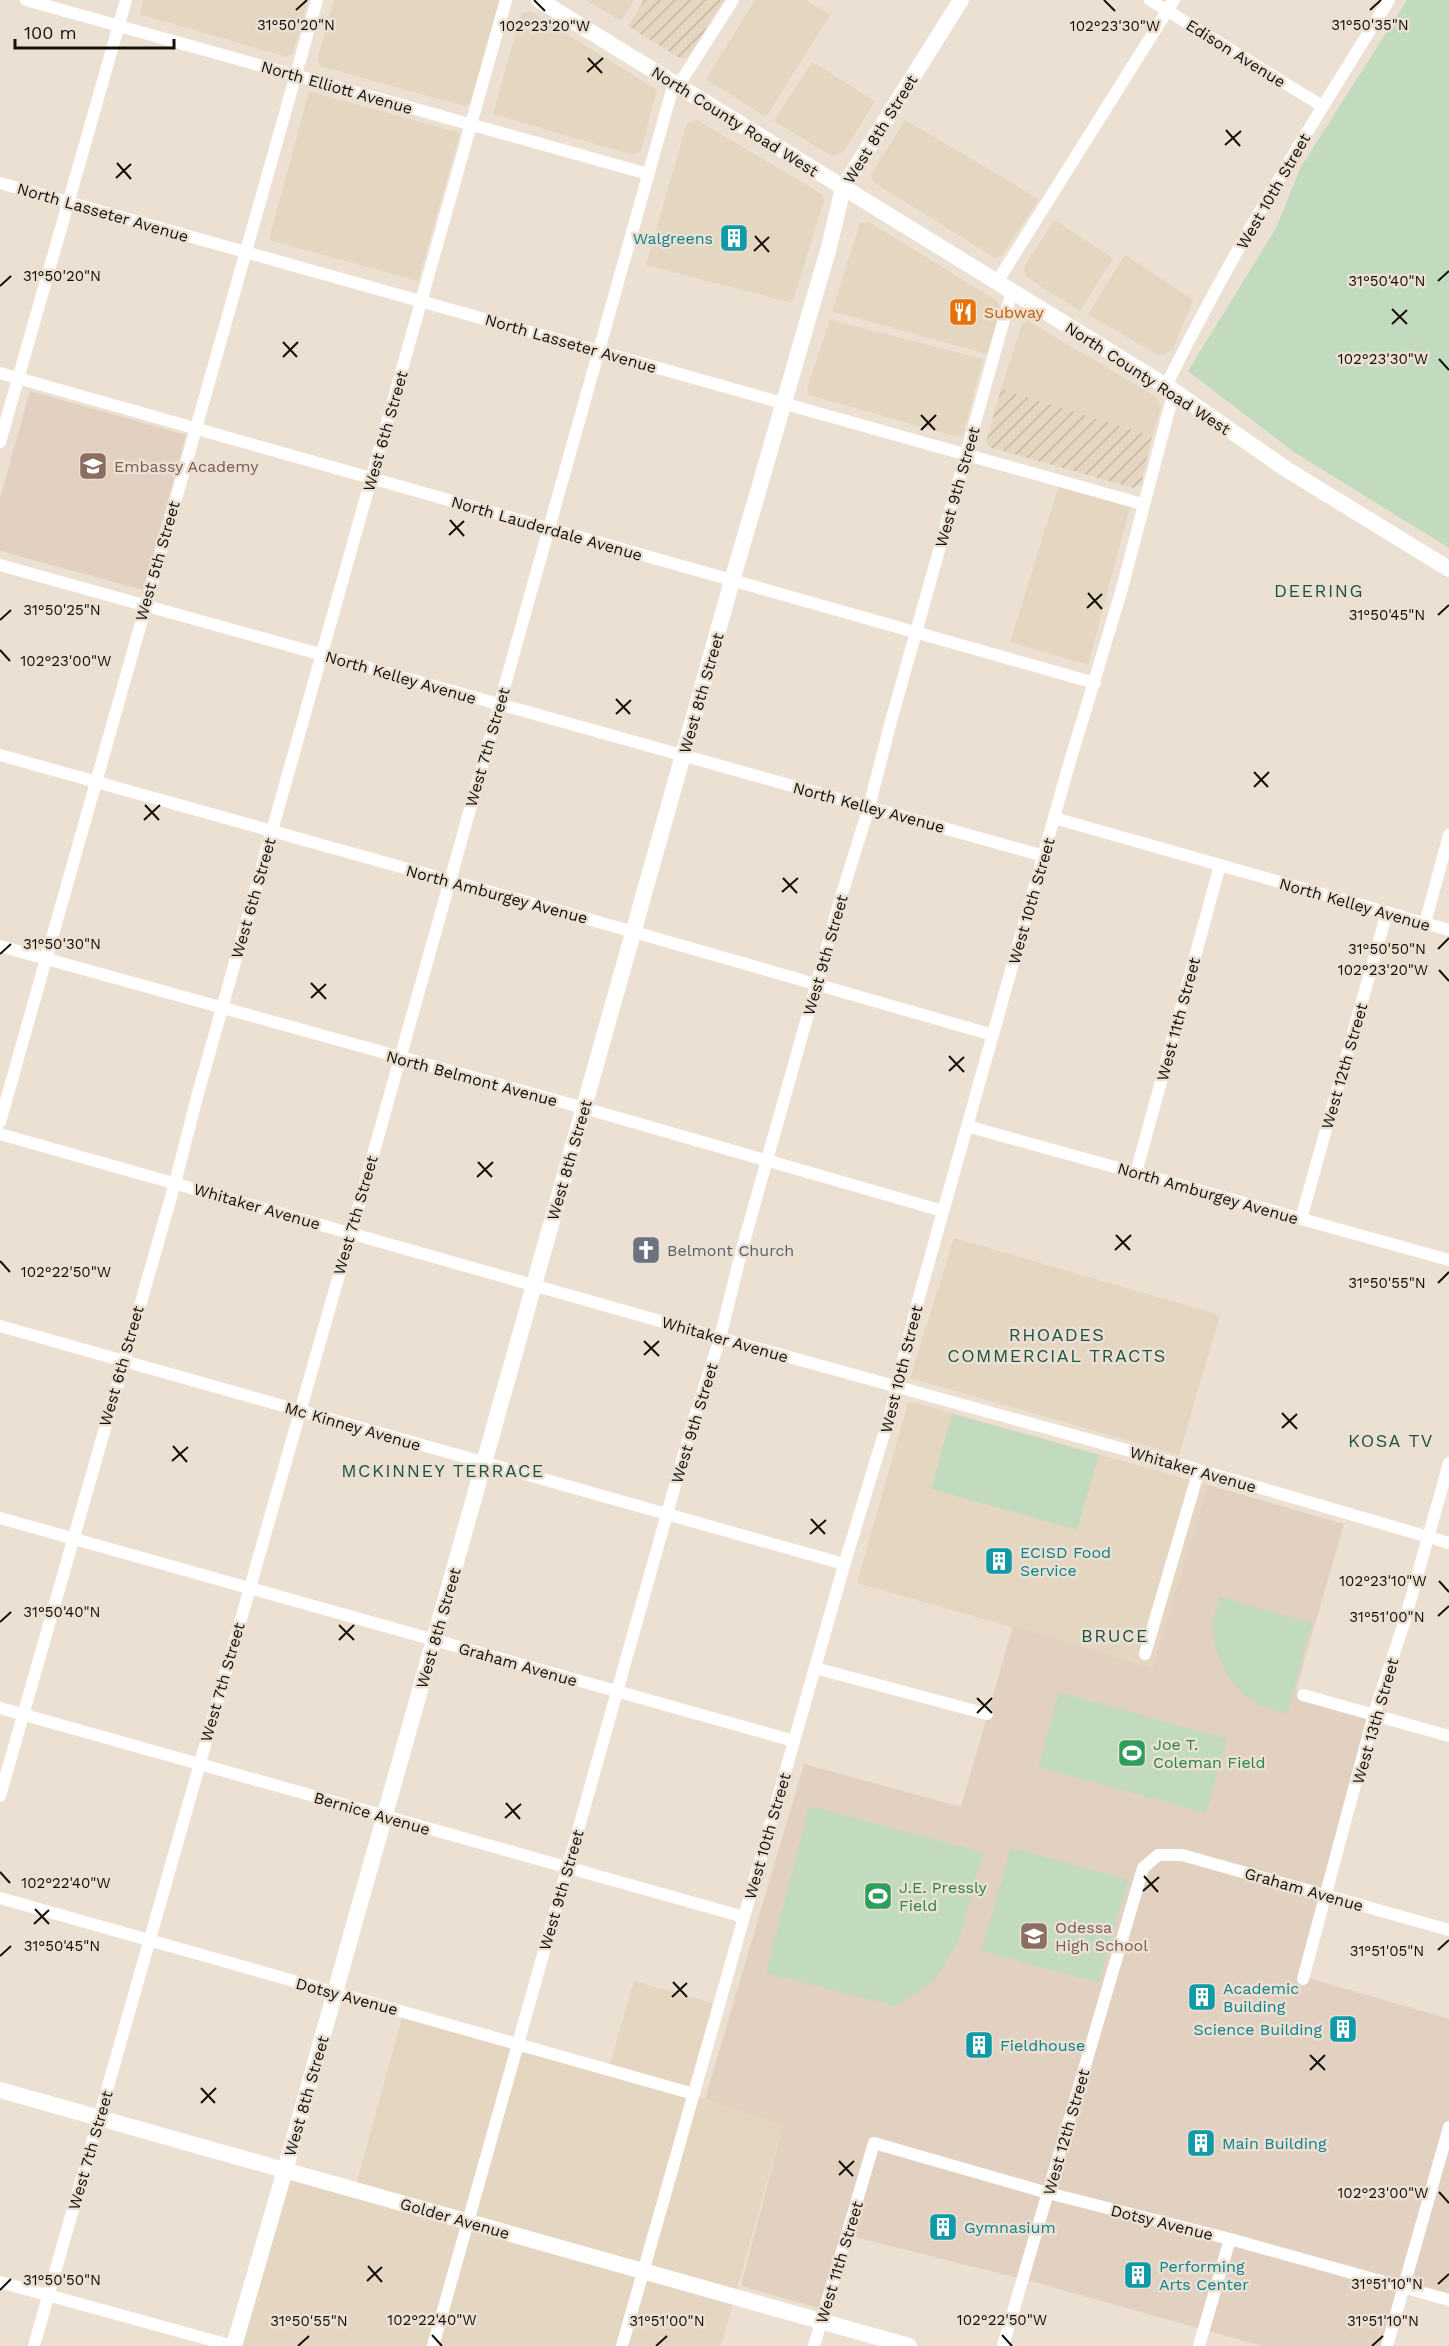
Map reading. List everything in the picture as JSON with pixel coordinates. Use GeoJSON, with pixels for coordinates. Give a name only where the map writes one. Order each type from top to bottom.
{"type":"FeatureCollection","features":[{"type":"Feature","properties":{"kind":"main road","name":"North County Road West"},"geometry":{"type":"LineString","coordinates":[[539,0],[1170,388],[1286,469],[1449,569]]}},
{"type":"Feature","properties":{"kind":"main road","name":"West 8th Street"},"geometry":{"type":"LineString","coordinates":[[233,2346],[385,1817],[732,580],[829,247],[843,188],[962,0]]}},
{"type":"Feature","properties":{"kind":"main road","name":"Golder Avenue"},"geometry":{"type":"LineString","coordinates":[[0,2090],[909,2346]]}},
{"type":"Feature","properties":{"kind":"street","name":"North Elliott Avenue"},"geometry":{"type":"LineString","coordinates":[[26,0],[648,174]]}},
{"type":"Feature","properties":{"kind":"street"},"geometry":{"type":"LineString","coordinates":[[0,442],[126,0]]}},
{"type":"Feature","properties":{"kind":"street","name":"West 5th Street"},"geometry":{"type":"LineString","coordinates":[[0,1122],[244,251],[317,0]]}},
{"type":"Feature","properties":{"kind":"street","name":"West 6th Street"},"geometry":{"type":"LineString","coordinates":[[0,1797],[175,1183],[222,1008],[506,0]]}},
{"type":"Feature","properties":{"kind":"street","name":"West 7th Street"},"geometry":{"type":"LineString","coordinates":[[34,2346],[351,1233],[648,174],[676,85],[733,0]]}},
{"type":"Feature","properties":{"kind":"street","name":"Edison Avenue"},"geometry":{"type":"LineString","coordinates":[[1150,0],[1171,5],[1322,106]]}},
{"type":"Feature","properties":{"kind":"street","name":"West 10th Street"},"geometry":{"type":"LineString","coordinates":[[622,2346],[844,1564],[897,1387],[943,1211],[1054,818],[1095,683],[1170,388],[1197,322],[1322,106],[1389,0]]}},
{"type":"Feature","properties":{"kind":"street"},"geometry":{"type":"LineString","coordinates":[[997,282],[1171,5]]}},
{"type":"Feature","properties":{"kind":"street","name":"North Lasseter Avenue"},"geometry":{"type":"LineString","coordinates":[[0,183],[1142,504]]}},
{"type":"Feature","properties":{"kind":"street","name":"West 9th Street"},"geometry":{"type":"LineString","coordinates":[[433,2346],[667,1514],[720,1338],[767,1161],[869,807],[1012,291]]}},
{"type":"Feature","properties":{"kind":"street","name":"North Lauderdale Avenue"},"geometry":{"type":"LineString","coordinates":[[0,373],[1095,683]]}},
{"type":"Feature","properties":{"kind":"street","name":"North Kelley Avenue"},"geometry":{"type":"LineString","coordinates":[[0,565],[1044,856]]}},
{"type":"Feature","properties":{"kind":"street","name":"North Amburgey Avenue"},"geometry":{"type":"LineString","coordinates":[[0,755],[993,1035]]}},
{"type":"Feature","properties":{"kind":"street","name":"North Kelley Avenue"},"geometry":{"type":"LineString","coordinates":[[1054,818],[1449,930]]}},
{"type":"Feature","properties":{"kind":"street"},"geometry":{"type":"LineString","coordinates":[[1425,923],[1449,835]]}},
{"type":"Feature","properties":{"kind":"street","name":"West 11th Street"},"geometry":{"type":"LineString","coordinates":[[1136,1173],[1220,865]]}},
{"type":"Feature","properties":{"kind":"street","name":"West 12th Street"},"geometry":{"type":"LineString","coordinates":[[1301,1219],[1387,912]]}},
{"type":"Feature","properties":{"kind":"street","name":"North Belmont Avenue"},"geometry":{"type":"LineString","coordinates":[[0,946],[584,1108],[943,1211]]}},
{"type":"Feature","properties":{"kind":"street","name":"North Amburgey Avenue"},"geometry":{"type":"LineString","coordinates":[[967,1126],[1449,1260]]}},
{"type":"Feature","properties":{"kind":"street","name":"Whitaker Avenue"},"geometry":{"type":"LineString","coordinates":[[0,1134],[720,1338],[1200,1470],[1449,1543]]}},
{"type":"Feature","properties":{"kind":"street","name":"Mc Kinney Avenue"},"geometry":{"type":"LineString","coordinates":[[0,1326],[844,1564]]}},
{"type":"Feature","properties":{"kind":"street","name":"West 13th Street"},"geometry":{"type":"LineString","coordinates":[[1303,1979],[1374,1714],[1404,1623],[1449,1463]]}},
{"type":"Feature","properties":{"kind":"street"},"geometry":{"type":"LineString","coordinates":[[1145,1654],[1200,1470]]}},
{"type":"Feature","properties":{"kind":"street","name":"Graham Avenue"},"geometry":{"type":"LineString","coordinates":[[0,1518],[794,1741]]}},
{"type":"Feature","properties":{"kind":"street"},"geometry":{"type":"LineString","coordinates":[[815,1668],[987,1714]]}},
{"type":"Feature","properties":{"kind":"street"},"geometry":{"type":"LineString","coordinates":[[1303,1695],[1449,1736]]}},
{"type":"Feature","properties":{"kind":"street","name":"Bernice Avenue"},"geometry":{"type":"LineString","coordinates":[[0,1708],[744,1917]]}},
{"type":"Feature","properties":{"kind":"street","name":"West 12th Street"},"geometry":{"type":"LineString","coordinates":[[1003,2346],[1142,1871],[1158,1855]]}},
{"type":"Feature","properties":{"kind":"street","name":"Graham Avenue"},"geometry":{"type":"LineString","coordinates":[[1158,1855],[1182,1855],[1209,1861],[1449,1930]]}},
{"type":"Feature","properties":{"kind":"street","name":"Dotsy Avenue"},"geometry":{"type":"LineString","coordinates":[[0,1898],[694,2094]]}},
{"type":"Feature","properties":{"kind":"street"},"geometry":{"type":"LineString","coordinates":[[1387,2346],[1449,2127]]}},
{"type":"Feature","properties":{"kind":"street","name":"West 11th Street"},"geometry":{"type":"LineString","coordinates":[[814,2346],[874,2143]]}},
{"type":"Feature","properties":{"kind":"street","name":"Dotsy Avenue"},"geometry":{"type":"LineString","coordinates":[[874,2143],[1048,2193],[1230,2239],[1449,2300]]}},
{"type":"Feature","properties":{"kind":"street"},"geometry":{"type":"LineString","coordinates":[[1199,2346],[1230,2239]]}},
{"type":"Feature","properties":{"kind":"street"},"geometry":{"type":"LineString","coordinates":[[0,2282],[233,2346]]}},
{"type":"Feature","properties":{"kind":"shaded area"},"geometry":{"type":"Polygon","coordinates":[[[143,0],[308,0],[293,53],[287,57],[142,15],[140,10],[143,0]]]}},
{"type":"Feature","properties":{"kind":"shaded area"},"geometry":{"type":"Polygon","coordinates":[[[334,0],[499,0],[470,103],[464,106],[320,66],[317,61],[334,0]]]}},
{"type":"Feature","properties":{"kind":"shaded area"},"geometry":{"type":"Polygon","coordinates":[[[585,0],[634,0],[621,21],[585,0]]]}},
{"type":"Feature","properties":{"kind":"shaded area"},"geometry":{"type":"Polygon","coordinates":[[[644,0],[724,0],[688,57],[681,59],[628,26],[644,0]]]}},
{"type":"Feature","properties":{"kind":"shaded area"},"geometry":{"type":"Polygon","coordinates":[[[755,0],[806,0],[830,15],[766,117],[706,79],[755,0]]]}},
{"type":"Feature","properties":{"kind":"shaded area"},"geometry":{"type":"Polygon","coordinates":[[[530,11],[657,90],[641,151],[633,155],[493,114],[521,14],[530,11]]]}},
{"type":"Feature","properties":{"kind":"shaded area"},"geometry":{"type":"Polygon","coordinates":[[[812,62],[875,101],[843,152],[832,156],[774,121],[812,62]]]}},
{"type":"Feature","properties":{"kind":"shaded area"},"geometry":{"type":"Polygon","coordinates":[[[309,91],[460,133],[418,281],[269,240],[309,91]]]}},
{"type":"Feature","properties":{"kind":"shaded area"},"geometry":{"type":"Polygon","coordinates":[[[697,120],[822,194],[824,201],[792,303],[646,265],[687,123],[697,120]]]}},
{"type":"Feature","properties":{"kind":"shaded area"},"geometry":{"type":"Polygon","coordinates":[[[905,120],[1039,199],[1002,255],[995,258],[873,182],[871,175],[905,120]]]}},
{"type":"Feature","properties":{"kind":"shaded area"},"geometry":{"type":"Polygon","coordinates":[[[1054,220],[1113,258],[1080,311],[1025,276],[1024,267],[1054,220]]]}},
{"type":"Feature","properties":{"kind":"shaded area"},"geometry":{"type":"Polygon","coordinates":[[[869,222],[997,301],[1001,307],[987,354],[832,311],[860,223],[869,222]]]}},
{"type":"Feature","properties":{"kind":"shaded area"},"geometry":{"type":"Polygon","coordinates":[[[1125,255],[1193,300],[1173,349],[1164,355],[1156,354],[1088,314],[1125,255]]]}},
{"type":"Feature","properties":{"kind":"shaded area"},"geometry":{"type":"Polygon","coordinates":[[[830,320],[983,359],[963,435],[958,437],[809,395],[807,389],[830,320]]]}},
{"type":"Feature","properties":{"kind":"shaded area"},"geometry":{"type":"Polygon","coordinates":[[[1028,321],[1157,397],[1161,408],[1152,436],[1001,389],[1022,323],[1028,321]]]}},
{"type":"Feature","properties":{"kind":"shaded area"},"geometry":{"type":"Polygon","coordinates":[[[1001,389],[1152,436],[1141,484],[1134,488],[989,447],[986,442],[1001,389]]]}},
{"type":"Feature","properties":{"kind":"shaded area","name":"Embassy Academy"},"geometry":{"type":"Polygon","coordinates":[[[30,391],[186,435],[143,590],[0,551],[0,498],[30,391]]]}},
{"type":"Feature","properties":{"kind":"shaded area"},"geometry":{"type":"Polygon","coordinates":[[[1059,485],[1130,507],[1088,665],[1010,642],[1059,485]]]}},
{"type":"Feature","properties":{"kind":"shaded area"},"geometry":{"type":"Polygon","coordinates":[[[954,1238],[1220,1315],[1179,1455],[910,1378],[954,1238]]]}},
{"type":"Feature","properties":{"kind":"shaded area"},"geometry":{"type":"Polygon","coordinates":[[[913,1402],[1208,1485],[1154,1668],[857,1583],[908,1403],[913,1402]]]}},
{"type":"Feature","properties":{"kind":"shaded area","name":"Odessa High School"},"geometry":{"type":"Polygon","coordinates":[[[1208,1485],[1344,1524],[1296,1690],[1376,1716],[1305,1977],[1449,2019],[1449,2298],[1403,2288],[1387,2346],[1262,2346],[1034,2282],[847,2235],[821,2309],[741,2286],[783,2125],[705,2099],[804,1764],[961,1807],[1013,1626],[1153,1668],[1208,1485]]]}},
{"type":"Feature","properties":{"kind":"shaded area"},"geometry":{"type":"Polygon","coordinates":[[[634,1981],[719,2005],[694,2095],[784,2121],[721,2346],[232,2346],[282,2169],[329,2183],[325,2201],[330,2183],[355,2189],[403,2014],[608,2071],[634,1981]]]}},
{"type":"Feature","properties":{"kind":"green space"},"geometry":{"type":"Polygon","coordinates":[[[1407,0],[1449,0],[1449,548],[1294,452],[1188,371],[1275,230],[1301,167],[1407,0]]]}},
{"type":"Feature","properties":{"kind":"green space"},"geometry":{"type":"Polygon","coordinates":[[[952,1414],[1099,1455],[1077,1530],[931,1489],[952,1414]]]}},
{"type":"Feature","properties":{"kind":"green space"},"geometry":{"type":"Polygon","coordinates":[[[1219,1597],[1312,1623],[1287,1713],[1271,1710],[1256,1703],[1232,1682],[1218,1653],[1214,1636],[1214,1617],[1219,1597]]]}},
{"type":"Feature","properties":{"kind":"green space","name":"Joe T. Coleman Field"},"geometry":{"type":"Polygon","coordinates":[[[1059,1692],[1227,1739],[1206,1813],[1038,1767],[1059,1692]]]}},
{"type":"Feature","properties":{"kind":"green space","name":"J.E. Pressly Field"},"geometry":{"type":"Polygon","coordinates":[[[809,1806],[983,1852],[959,1940],[935,1980],[897,2006],[766,1973],[809,1806]]]}},
{"type":"Feature","properties":{"kind":"green space"},"geometry":{"type":"Polygon","coordinates":[[[1011,1848],[1128,1880],[1099,1983],[981,1951],[1011,1848]]]}},
{"type":"Feature","properties":{"kind":"place","name":"Walgreens"},"geometry":{"type":"Point","coordinates":[734,238]}},
{"type":"Feature","properties":{"kind":"place","name":"Subway"},"geometry":{"type":"Point","coordinates":[963,312]}},
{"type":"Feature","properties":{"kind":"place","name":"Embassy Academy"},"geometry":{"type":"Point","coordinates":[93,466]}},
{"type":"Feature","properties":{"kind":"place","name":"Belmont Church"},"geometry":{"type":"Point","coordinates":[646,1250]}},
{"type":"Feature","properties":{"kind":"place","name":"ECISD Food Service"},"geometry":{"type":"Point","coordinates":[999,1561]}},
{"type":"Feature","properties":{"kind":"place","name":"Joe T. Coleman Field"},"geometry":{"type":"Point","coordinates":[1132,1753]}},
{"type":"Feature","properties":{"kind":"place","name":"J.E. Pressly Field"},"geometry":{"type":"Point","coordinates":[878,1896]}},
{"type":"Feature","properties":{"kind":"place","name":"Odessa High School"},"geometry":{"type":"Point","coordinates":[1034,1936]}},
{"type":"Feature","properties":{"kind":"place","name":"Academic Building"},"geometry":{"type":"Point","coordinates":[1202,1997]}},
{"type":"Feature","properties":{"kind":"place","name":"Science Building"},"geometry":{"type":"Point","coordinates":[1343,2029]}},
{"type":"Feature","properties":{"kind":"place","name":"Fieldhouse"},"geometry":{"type":"Point","coordinates":[979,2045]}},
{"type":"Feature","properties":{"kind":"place","name":"Main Building"},"geometry":{"type":"Point","coordinates":[1201,2143]}},
{"type":"Feature","properties":{"kind":"place","name":"Gymnasium"},"geometry":{"type":"Point","coordinates":[943,2227]}},
{"type":"Feature","properties":{"kind":"place","name":"Performing Arts Center"},"geometry":{"type":"Point","coordinates":[1138,2275]}},
{"type":"Feature","properties":{"kind":"district","name":"DEERING"},"geometry":{"type":"Point","coordinates":[1319,591]}},
{"type":"Feature","properties":{"kind":"district","name":"RHOADES COMMERCIAL TRACTS"},"geometry":{"type":"Point","coordinates":[1057,1345]}},
{"type":"Feature","properties":{"kind":"district","name":"KOSA TV"},"geometry":{"type":"Point","coordinates":[1391,1441]}},
{"type":"Feature","properties":{"kind":"district","name":"MCKINNEY TERRACE"},"geometry":{"type":"Point","coordinates":[443,1471]}},
{"type":"Feature","properties":{"kind":"district","name":"BRUCE"},"geometry":{"type":"Point","coordinates":[1115,1636]}}]}
